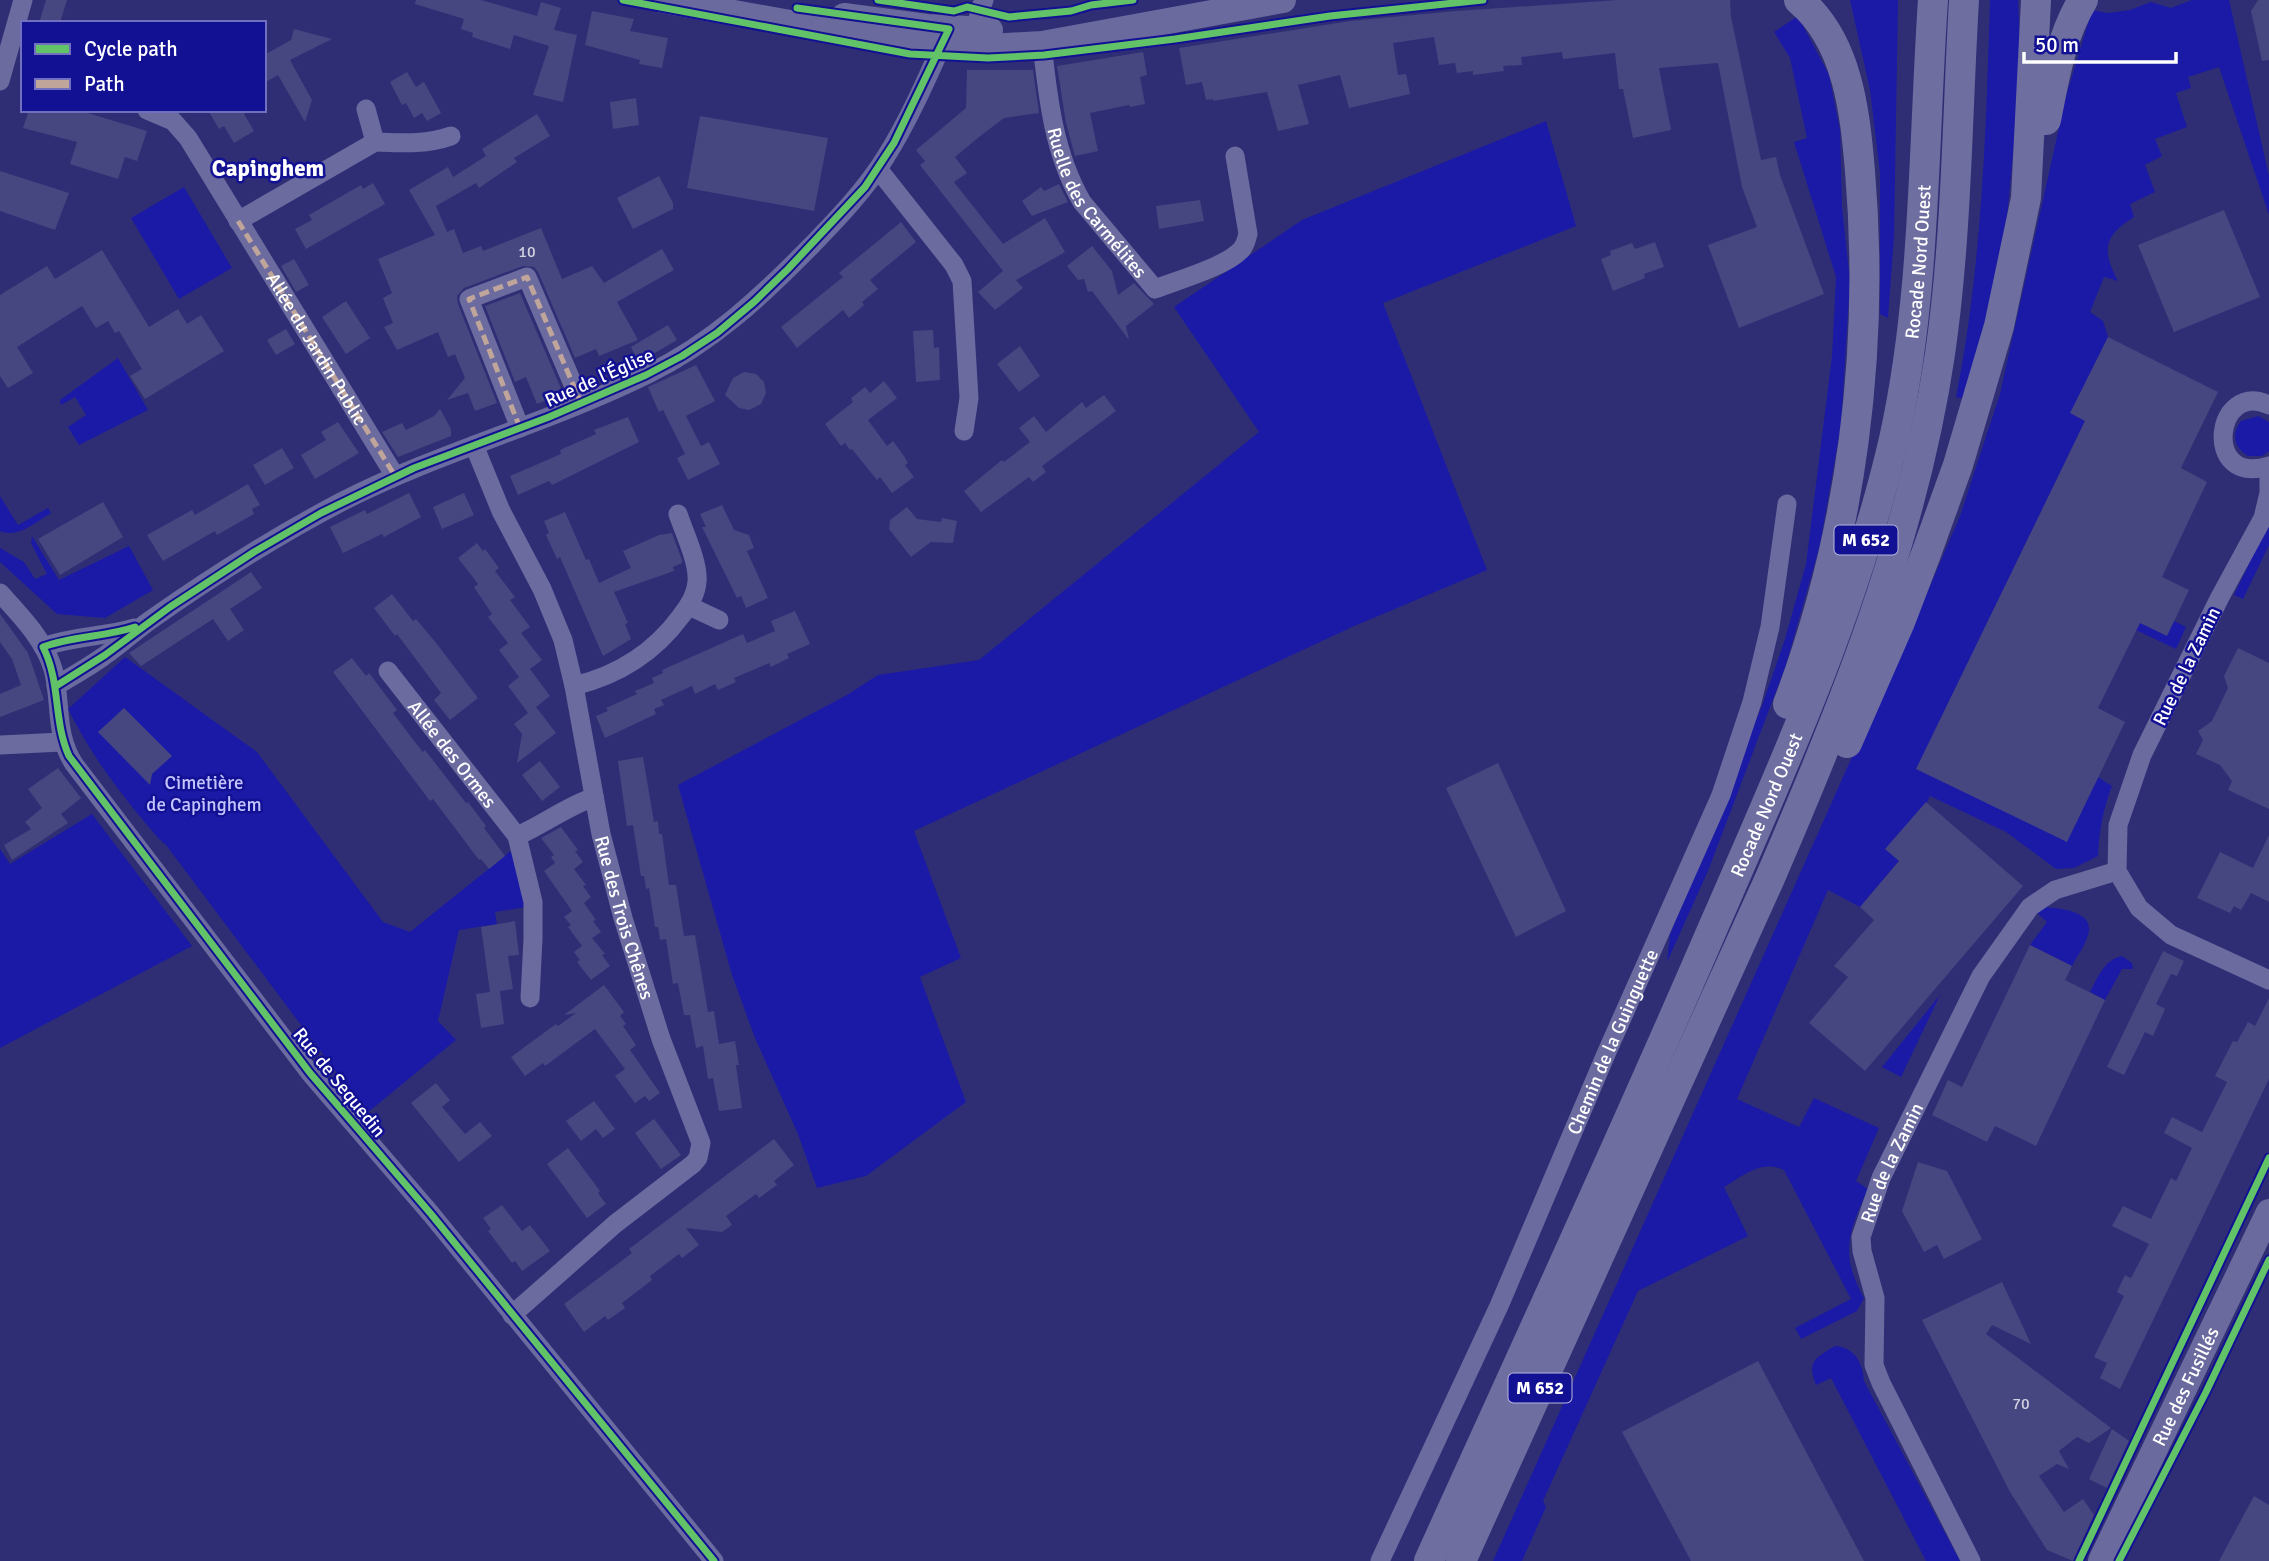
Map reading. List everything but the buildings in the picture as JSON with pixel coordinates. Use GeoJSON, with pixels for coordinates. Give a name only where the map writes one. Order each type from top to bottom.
{"type":"FeatureCollection","features":[{"type":"Feature","properties":{"kind":"highway"},"geometry":{"type":"LineString","coordinates":[[1669,1030],[1808,647],[1845,498],[1857,415],[1865,282],[1857,132],[1845,77],[1834,46],[1822,24],[1800,0]]}},
{"type":"Feature","properties":{"kind":"highway"},"geometry":{"type":"LineString","coordinates":[[1770,878],[1812,813],[1871,692],[1922,565],[1958,465],[1991,356],[2026,198],[2036,0]]}},
{"type":"Feature","properties":{"kind":"highway"},"geometry":{"type":"LineString","coordinates":[[2026,198],[2035,177],[2063,47],[2083,0]]}},
{"type":"Feature","properties":{"kind":"highway","name":"Rocade Nord Ouest"},"geometry":{"type":"LineString","coordinates":[[1461,1561],[1770,878],[1806,796],[1869,632],[1899,539],[1922,445],[1939,356],[1949,282],[1964,6]]}},
{"type":"Feature","properties":{"kind":"highway","name":"Rocade Nord Ouest"},"geometry":{"type":"LineString","coordinates":[[1429,1561],[1669,1030],[1801,727],[1858,569],[1900,408],[1917,278],[1924,7]]}},
{"type":"Feature","properties":{"kind":"main road"},"geometry":{"type":"LineString","coordinates":[[662,0],[876,39],[959,39],[1042,44],[1283,0]]}},
{"type":"Feature","properties":{"kind":"main road"},"geometry":{"type":"LineString","coordinates":[[753,0],[959,39],[1021,29],[1227,9]]}},
{"type":"Feature","properties":{"kind":"main road","name":"Rue des Fusillés"},"geometry":{"type":"LineString","coordinates":[[2101,1561],[2269,1212]]}},
{"type":"Feature","properties":{"kind":"street"},"geometry":{"type":"LineString","coordinates":[[9,72],[23,0]]}},
{"type":"Feature","properties":{"kind":"street","name":"Rue de l'Église"},"geometry":{"type":"LineString","coordinates":[[148,622],[298,526],[395,476],[520,428],[646,375],[682,356],[737,317],[826,230],[877,170],[984,0]]}},
{"type":"Feature","properties":{"kind":"street","name":"Ruelle des Carmélites"},"geometry":{"type":"LineString","coordinates":[[1042,44],[1056,141],[1074,188],[1082,202],[1155,289],[1196,274],[1241,251],[1248,234],[1235,156]]}},
{"type":"Feature","properties":{"kind":"street"},"geometry":{"type":"LineString","coordinates":[[366,109],[374,142]]}},
{"type":"Feature","properties":{"kind":"street","name":"Allée du Jardin Public"},"geometry":{"type":"LineString","coordinates":[[152,112],[180,128],[395,476]]}},
{"type":"Feature","properties":{"kind":"street"},"geometry":{"type":"LineString","coordinates":[[238,221],[374,142],[417,144],[451,136]]}},
{"type":"Feature","properties":{"kind":"street"},"geometry":{"type":"LineString","coordinates":[[877,170],[954,265],[962,281],[969,398],[964,431]]}},
{"type":"Feature","properties":{"kind":"street"},"geometry":{"type":"LineString","coordinates":[[520,428],[469,299],[527,277],[581,403]]}},
{"type":"Feature","properties":{"kind":"street","name":"Rue de la Zamin"},"geometry":{"type":"LineString","coordinates":[[1971,1561],[1881,1384],[1874,1365],[1875,1298],[1862,1251],[1861,1237],[1881,1178],[1981,976],[2031,907],[2055,890],[2117,871],[2118,825],[2142,755],[2263,517],[2269,493],[2269,466],[2243,467],[2234,461],[2225,451],[2222,426],[2229,414],[2242,404],[2254,402],[2269,405]]}},
{"type":"Feature","properties":{"kind":"street","name":"Rue des Trois Chênes"},"geometry":{"type":"LineString","coordinates":[[474,445],[509,528],[542,589],[563,640],[608,864],[633,953],[668,1059],[699,1136],[701,1151],[692,1164],[625,1216],[512,1315]]}},
{"type":"Feature","properties":{"kind":"street","name":"Chemin de la Guinguette"},"geometry":{"type":"LineString","coordinates":[[1380,1561],[1499,1306],[1606,1054],[1721,795],[1752,702],[1770,627],[1787,504]]}},
{"type":"Feature","properties":{"kind":"street"},"geometry":{"type":"LineString","coordinates":[[574,686],[605,676],[636,661],[661,641],[689,606],[697,580],[696,568],[678,514]]}},
{"type":"Feature","properties":{"kind":"street","name":"Rue de Sequedin"},"geometry":{"type":"LineString","coordinates":[[0,593],[40,642],[54,671],[62,742],[74,764],[302,1063],[431,1214],[715,1561]]}},
{"type":"Feature","properties":{"kind":"street"},"geometry":{"type":"LineString","coordinates":[[689,606],[719,620]]}},
{"type":"Feature","properties":{"kind":"street"},"geometry":{"type":"LineString","coordinates":[[40,642],[114,634],[148,622]]}},
{"type":"Feature","properties":{"kind":"street"},"geometry":{"type":"LineString","coordinates":[[56,686],[105,655],[148,622]]}},
{"type":"Feature","properties":{"kind":"street","name":"Allée des Ormes"},"geometry":{"type":"LineString","coordinates":[[388,671],[517,836],[533,902],[530,998]]}},
{"type":"Feature","properties":{"kind":"street"},"geometry":{"type":"LineString","coordinates":[[0,745],[62,742]]}},
{"type":"Feature","properties":{"kind":"street"},"geometry":{"type":"LineString","coordinates":[[517,836],[541,825],[564,809],[594,797]]}},
{"type":"Feature","properties":{"kind":"street"},"geometry":{"type":"LineString","coordinates":[[2117,871],[2139,908],[2171,935],[2269,980]]}},
{"type":"Feature","properties":{"kind":"green space"},"geometry":{"type":"Polygon","coordinates":[[[1850,0],[1898,0],[1894,236],[1888,318],[1880,314],[1880,173],[1870,90],[1850,0]]]}},
{"type":"Feature","properties":{"kind":"green space"},"geometry":{"type":"Polygon","coordinates":[[[1990,0],[2018,0],[2021,66],[2007,218],[1992,312],[1964,399],[1956,397],[1977,249],[1990,0]]]}},
{"type":"Feature","properties":{"kind":"green space"},"geometry":{"type":"Polygon","coordinates":[[[2192,0],[2229,0],[2269,176],[2269,215],[2219,67],[2188,77],[2191,88],[2176,93],[2187,127],[2155,139],[2162,156],[2145,165],[2155,192],[2130,204],[2134,217],[2116,231],[2108,244],[2109,260],[2118,281],[2104,277],[2090,312],[2103,321],[2108,337],[2071,413],[2085,421],[1917,769],[2098,777],[2112,786],[2102,821],[2098,856],[2074,868],[2056,869],[2006,832],[1930,796],[1899,861],[1860,907],[1828,890],[1737,1099],[1799,1127],[1814,1098],[1879,1128],[1856,1181],[1868,1189],[1852,1230],[1850,1243],[1851,1268],[1864,1298],[1857,1311],[1801,1339],[1795,1328],[1851,1299],[1784,1170],[1768,1166],[1760,1168],[1724,1187],[1748,1236],[1638,1291],[1543,1501],[1546,1507],[1522,1561],[1493,1561],[1856,748],[1898,661],[1960,516],[2000,394],[2066,96],[2092,10],[2108,13],[2130,10],[2151,2],[2171,8],[2192,0]]]}},
{"type":"Feature","properties":{"kind":"green space"},"geometry":{"type":"Polygon","coordinates":[[[1798,16],[1829,75],[1840,130],[1842,207],[1850,281],[1841,425],[1820,545],[1786,665],[1708,871],[1667,962],[1670,934],[1763,703],[1785,639],[1806,564],[1832,356],[1836,277],[1794,142],[1807,138],[1790,58],[1774,32],[1798,16]]]}},
{"type":"Feature","properties":{"kind":"green space"},"geometry":{"type":"Polygon","coordinates":[[[1546,121],[1576,226],[1383,303],[1487,570],[1352,627],[914,831],[961,958],[920,977],[966,1102],[866,1176],[817,1188],[798,1134],[755,1038],[732,975],[678,785],[847,695],[878,675],[979,660],[1259,432],[1174,307],[1302,220],[1546,121]]]}},
{"type":"Feature","properties":{"kind":"green space"},"geometry":{"type":"Polygon","coordinates":[[[184,187],[232,268],[179,299],[131,218],[184,187]]]}},
{"type":"Feature","properties":{"kind":"green space"},"geometry":{"type":"Polygon","coordinates":[[[118,358],[148,410],[79,445],[68,427],[86,415],[75,397],[61,405],[60,400],[118,358]]]}},
{"type":"Feature","properties":{"kind":"green space"},"geometry":{"type":"Polygon","coordinates":[[[2258,416],[2269,422],[2269,451],[2262,456],[2248,456],[2237,445],[2236,431],[2241,421],[2258,416]]]}},
{"type":"Feature","properties":{"kind":"green space"},"geometry":{"type":"Polygon","coordinates":[[[0,496],[18,525],[48,508],[51,513],[20,531],[0,531],[0,496]]]}},
{"type":"Feature","properties":{"kind":"green space"},"geometry":{"type":"Polygon","coordinates":[[[2269,522],[2269,545],[2243,599],[2234,595],[2269,522]]]}},
{"type":"Feature","properties":{"kind":"green space"},"geometry":{"type":"Polygon","coordinates":[[[32,536],[59,580],[129,546],[153,590],[105,618],[57,614],[0,562],[0,548],[24,562],[35,579],[47,574],[31,543],[32,536]]]}},
{"type":"Feature","properties":{"kind":"green space"},"geometry":{"type":"Polygon","coordinates":[[[2174,621],[2186,627],[2176,649],[2136,630],[2140,623],[2174,621]]]}},
{"type":"Feature","properties":{"kind":"green space","name":"Cimetière de Capinghem"},"geometry":{"type":"Polygon","coordinates":[[[125,657],[257,752],[383,922],[410,932],[511,851],[526,907],[495,912],[497,924],[459,930],[438,1021],[456,1040],[367,1113],[166,845],[121,793],[98,761],[68,709],[125,657]]]}},
{"type":"Feature","properties":{"kind":"green space"},"geometry":{"type":"Polygon","coordinates":[[[92,814],[192,946],[0,1048],[0,849],[10,864],[92,814]]]}},
{"type":"Feature","properties":{"kind":"green space"},"geometry":{"type":"Polygon","coordinates":[[[2043,907],[2074,912],[2087,921],[2088,935],[2072,966],[2030,945],[2047,922],[2035,911],[2043,907]]]}},
{"type":"Feature","properties":{"kind":"green space"},"geometry":{"type":"Polygon","coordinates":[[[2122,956],[2132,963],[2133,969],[2122,969],[2105,1000],[2090,992],[2106,965],[2122,956]]]}},
{"type":"Feature","properties":{"kind":"green space"},"geometry":{"type":"Polygon","coordinates":[[[1940,995],[1901,1077],[1882,1067],[1940,995]]]}},
{"type":"Feature","properties":{"kind":"green space"},"geometry":{"type":"Polygon","coordinates":[[[1835,1346],[1848,1350],[1857,1357],[1864,1381],[1960,1561],[1926,1561],[1831,1378],[1816,1385],[1813,1365],[1835,1346]]]}},
{"type":"Feature","properties":{"kind":"marked path"},"geometry":{"type":"LineString","coordinates":[[238,221],[395,476]]}},
{"type":"Feature","properties":{"kind":"marked path"},"geometry":{"type":"LineString","coordinates":[[520,428],[469,299],[527,277],[581,403]]}},
{"type":"Feature","properties":{"kind":"cycle path"},"geometry":{"type":"LineString","coordinates":[[623,0],[910,54],[988,58],[1044,55],[1330,16],[1483,0]]}},
{"type":"Feature","properties":{"kind":"cycle path"},"geometry":{"type":"LineString","coordinates":[[878,0],[954,11],[967,7],[1009,17],[1071,11],[1091,5],[1133,0]]}},
{"type":"Feature","properties":{"kind":"cycle path"},"geometry":{"type":"LineString","coordinates":[[56,686],[254,552],[321,513],[414,468],[549,417],[646,375],[717,333],[754,302],[865,187],[894,143],[949,29],[797,8]]}},
{"type":"Feature","properties":{"kind":"cycle path"},"geometry":{"type":"LineString","coordinates":[[135,627],[43,647],[49,660],[61,729],[69,756],[310,1073],[431,1214],[714,1561]]}},
{"type":"Feature","properties":{"kind":"cycle path"},"geometry":{"type":"LineString","coordinates":[[2079,1561],[2269,1158]]}},
{"type":"Feature","properties":{"kind":"cycle path"},"geometry":{"type":"LineString","coordinates":[[2119,1561],[2206,1392],[2269,1260]]}},
{"type":"Feature","properties":{"kind":"district","name":"Capinghem"},"geometry":{"type":"Point","coordinates":[268,168]}}]}
